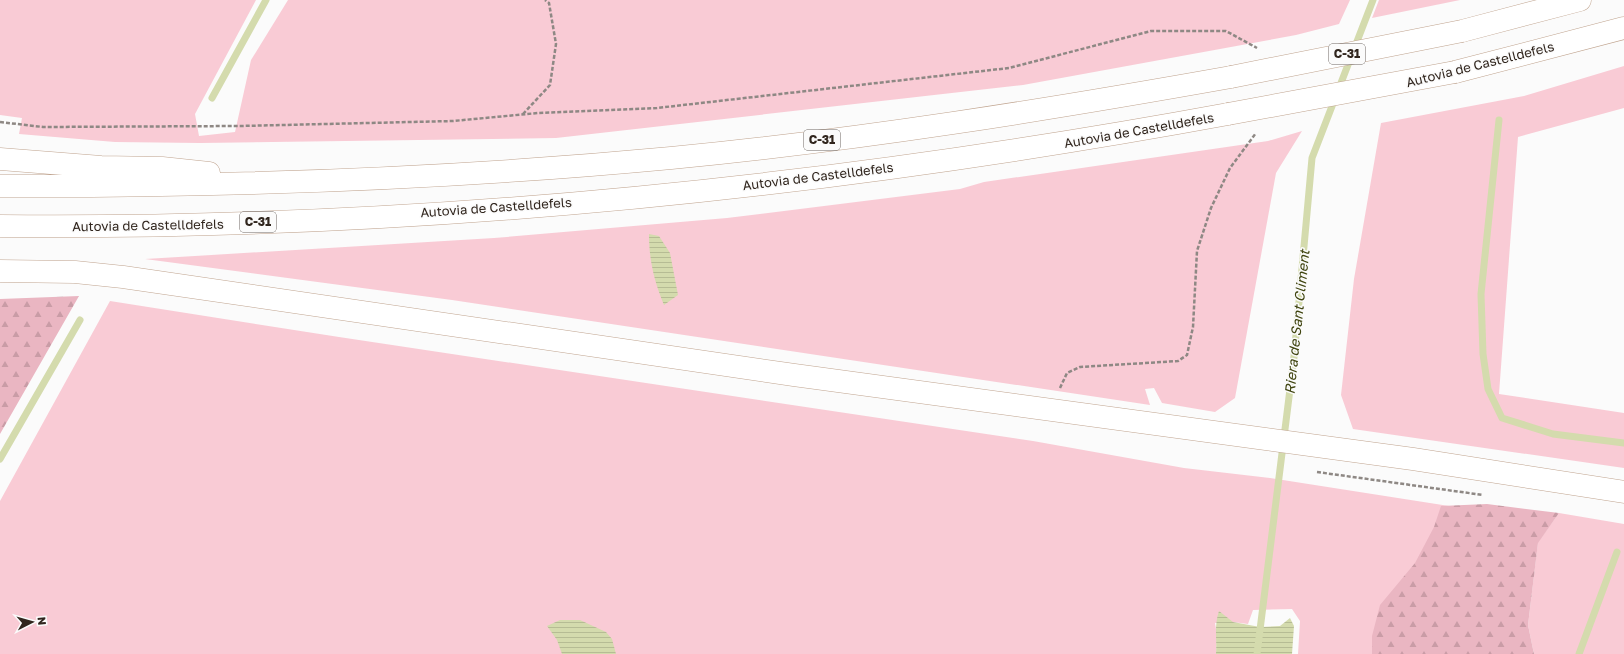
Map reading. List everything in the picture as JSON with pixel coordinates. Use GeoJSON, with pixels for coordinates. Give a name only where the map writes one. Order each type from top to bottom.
{"type":"FeatureCollection","features":[{"type":"Feature","properties":{"kind":"main road","name":"C-31"},"geometry":{"type":"LineString","coordinates":[[0,186],[303,183],[523,170],[674,158],[938,125],[1088,103],[1231,77],[1462,31],[1580,0]]}},
{"type":"Feature","properties":{"kind":"main road","name":"Autovia de Castelldefels"},"geometry":{"type":"LineString","coordinates":[[0,226],[114,227],[295,221],[515,207],[681,192],[948,160],[1089,139],[1455,72],[1624,28]]}},
{"type":"Feature","properties":{"kind":"main road"},"geometry":{"type":"LineString","coordinates":[[0,159],[101,167],[162,168],[303,183]]}},
{"type":"Feature","properties":{"kind":"main road"},"geometry":{"type":"LineString","coordinates":[[0,271],[74,272],[123,277],[771,372],[1413,459],[1624,492]]}},
{"type":"Feature","properties":{"kind":"path"},"geometry":{"type":"LineString","coordinates":[[522,115],[550,85],[556,44],[549,3],[545,0]]}},
{"type":"Feature","properties":{"kind":"path"},"geometry":{"type":"LineString","coordinates":[[0,122],[43,127],[240,126],[453,121],[522,115],[656,108],[1009,68],[1151,31],[1226,31],[1257,47],[1260,54]]}},
{"type":"Feature","properties":{"kind":"path"},"geometry":{"type":"LineString","coordinates":[[1056,410],[1060,385],[1067,373],[1080,367],[1178,361],[1187,355],[1194,326],[1197,252],[1208,215],[1230,168],[1258,130]]}},
{"type":"Feature","properties":{"kind":"shaded area"},"geometry":{"type":"Polygon","coordinates":[[[0,0],[256,0],[195,114],[199,136],[235,132],[251,60],[288,0],[1350,0],[1339,24],[1296,35],[1023,85],[556,138],[200,143],[115,142],[19,134],[22,118],[0,115],[0,0]]]}},
{"type":"Feature","properties":{"kind":"shaded area"},"geometry":{"type":"Polygon","coordinates":[[[1379,0],[1460,0],[1372,18],[1379,0]]]}},
{"type":"Feature","properties":{"kind":"shaded area"},"geometry":{"type":"Polygon","coordinates":[[[1624,66],[1624,108],[1518,137],[1499,394],[1624,413],[1624,468],[1353,429],[1341,395],[1354,279],[1381,123],[1524,96],[1624,66]]]}},
{"type":"Feature","properties":{"kind":"shaded area"},"geometry":{"type":"Polygon","coordinates":[[[1302,131],[1276,173],[1235,398],[1215,412],[1162,403],[1154,388],[1145,389],[1150,405],[452,300],[145,259],[494,238],[727,218],[960,189],[984,182],[1268,141],[1302,131]]]}},
{"type":"Feature","properties":{"kind":"shaded area"},"geometry":{"type":"Polygon","coordinates":[[[649,234],[659,236],[670,253],[678,295],[664,305],[657,287],[653,270],[649,234]]]}},
{"type":"Feature","properties":{"kind":"shaded area"},"geometry":{"type":"Polygon","coordinates":[[[110,301],[339,337],[1033,441],[1184,468],[1270,478],[1449,506],[1406,654],[1298,654],[1300,621],[1292,609],[1253,610],[1248,624],[1233,622],[1215,623],[1217,635],[1216,654],[0,654],[0,501],[110,301]]]}},
{"type":"Feature","properties":{"kind":"shaded area"},"geometry":{"type":"Polygon","coordinates":[[[1559,513],[1624,524],[1624,654],[1534,654],[1528,625],[1538,542],[1559,513]]]}},
{"type":"Feature","properties":{"kind":"shaded area"},"geometry":{"type":"Polygon","coordinates":[[[1219,611],[1233,622],[1260,627],[1280,626],[1290,618],[1294,626],[1292,654],[1216,654],[1216,627],[1219,611]]]}},
{"type":"Feature","properties":{"kind":"shaded area"},"geometry":{"type":"Polygon","coordinates":[[[560,620],[580,620],[606,632],[612,639],[616,654],[562,654],[557,640],[547,626],[560,620]]]}},
{"type":"Feature","properties":{"kind":"green space"},"geometry":{"type":"Polygon","coordinates":[[[79,296],[0,434],[0,299],[79,296]]]}},
{"type":"Feature","properties":{"kind":"green space"},"geometry":{"type":"Polygon","coordinates":[[[1487,504],[1559,513],[1538,543],[1528,625],[1534,654],[1372,654],[1372,636],[1380,605],[1415,563],[1434,527],[1441,506],[1487,504]]]}},
{"type":"Feature","properties":{"kind":"waterway"},"geometry":{"type":"LineString","coordinates":[[212,98],[266,0]]}},
{"type":"Feature","properties":{"kind":"waterway","name":"Riera de Sant Climent"},"geometry":{"type":"LineString","coordinates":[[1257,654],[1294,357],[1312,158],[1373,0]]}},
{"type":"Feature","properties":{"kind":"waterway"},"geometry":{"type":"LineString","coordinates":[[1499,120],[1481,294],[1483,354],[1488,389],[1502,418],[1553,434],[1624,443]]}},
{"type":"Feature","properties":{"kind":"waterway"},"geometry":{"type":"LineString","coordinates":[[0,459],[80,320]]}},
{"type":"Feature","properties":{"kind":"waterway"},"geometry":{"type":"LineString","coordinates":[[1579,654],[1617,552]]}}]}
